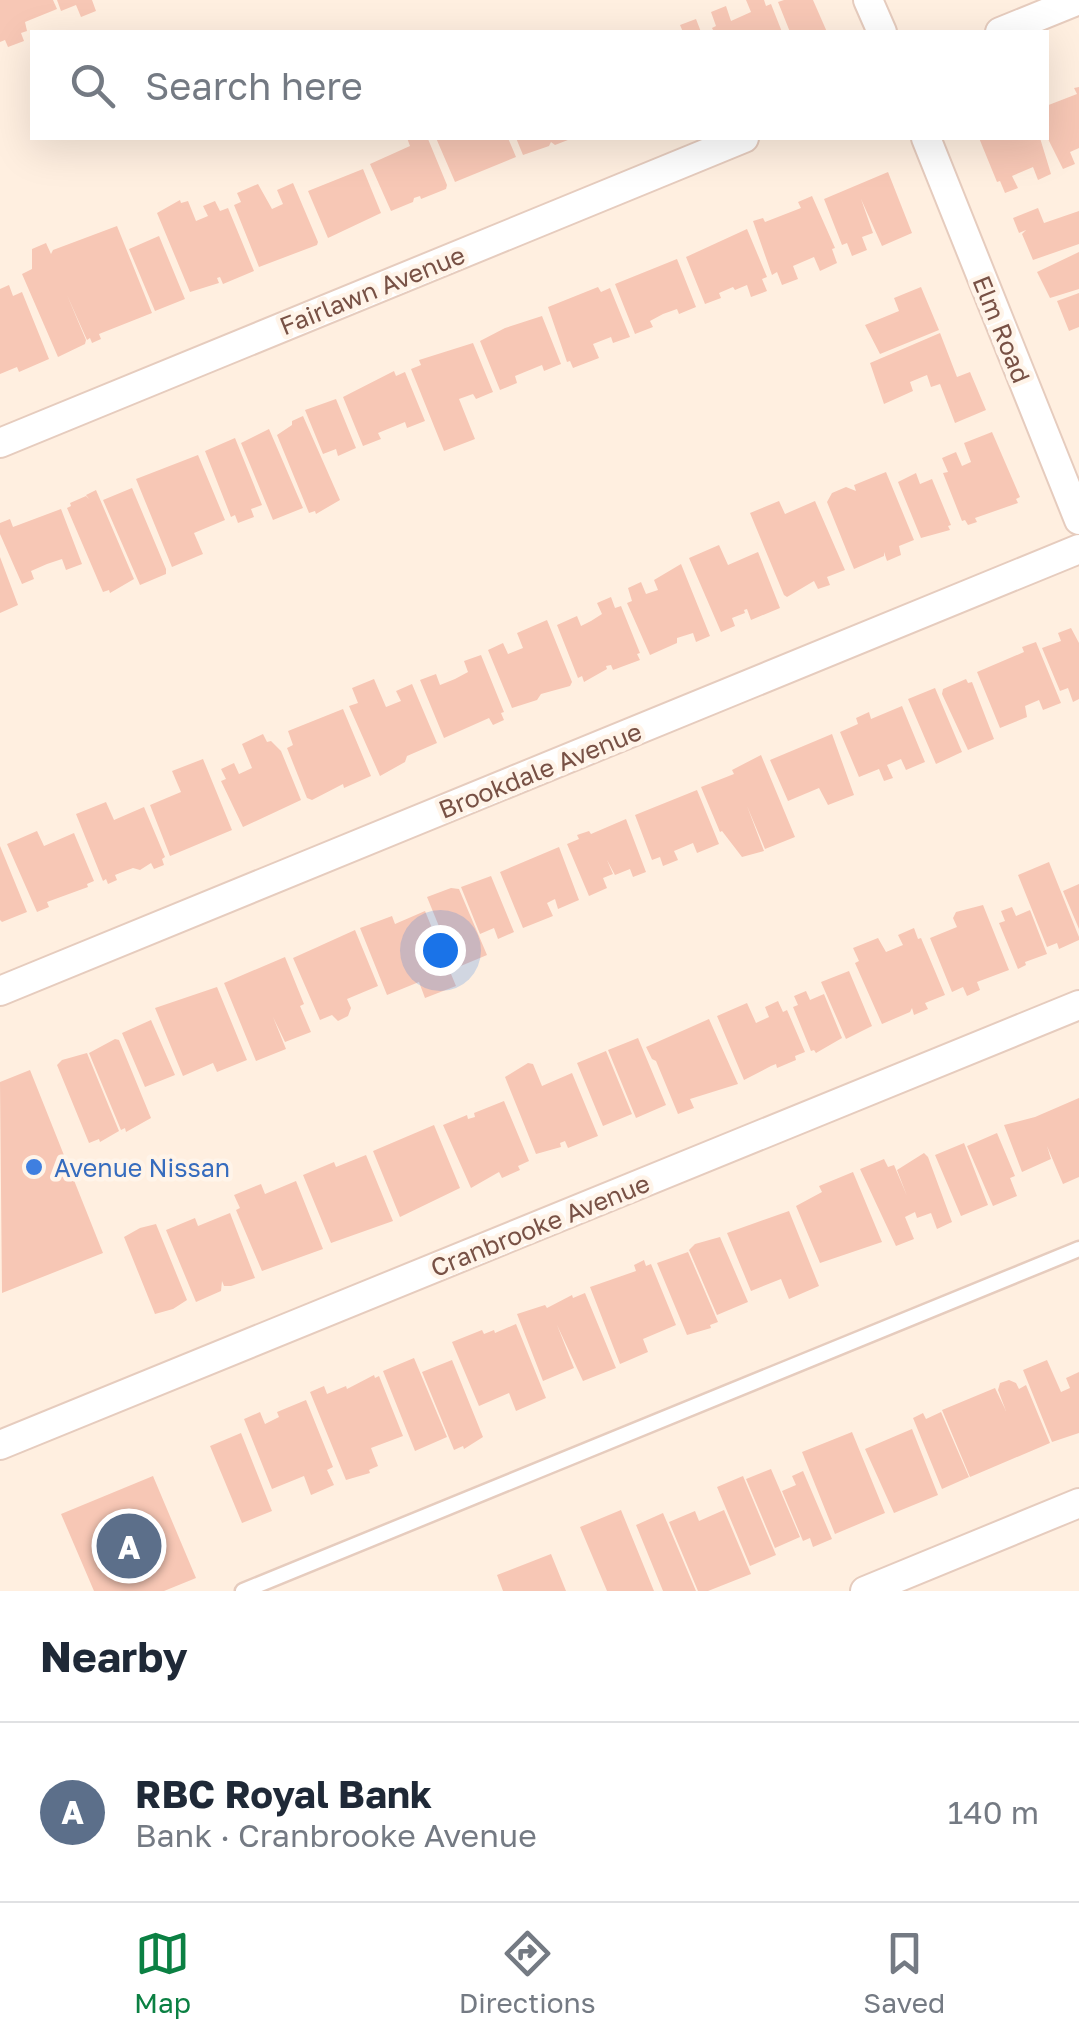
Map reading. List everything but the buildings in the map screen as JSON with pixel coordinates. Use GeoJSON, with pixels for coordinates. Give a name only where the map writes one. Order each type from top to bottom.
{"type":"FeatureCollection","features":[{"type":"Feature","properties":{"kind":"street"},"geometry":{"type":"LineString","coordinates":[[868,0],[881,30]]}},
{"type":"Feature","properties":{"kind":"street"},"geometry":{"type":"LineString","coordinates":[[1005,30],[1079,0]]}},
{"type":"Feature","properties":{"kind":"street","name":"Fairlawn Avenue"},"geometry":{"type":"LineString","coordinates":[[0,443],[739,140]]}},
{"type":"Feature","properties":{"kind":"street","name":"Elm Road"},"geometry":{"type":"LineString","coordinates":[[927,140],[1079,520]]}},
{"type":"Feature","properties":{"kind":"street","name":"Brookdale Avenue"},"geometry":{"type":"LineString","coordinates":[[0,991],[1079,549]]}},
{"type":"Feature","properties":{"kind":"street","name":"Cranbrooke Avenue"},"geometry":{"type":"LineString","coordinates":[[0,1445],[1079,1005]]}},
{"type":"Feature","properties":{"kind":"street"},"geometry":{"type":"LineString","coordinates":[[865,1591],[1079,1503]]}},
{"type":"Feature","properties":{"kind":"lane"},"geometry":{"type":"LineString","coordinates":[[244,1591],[1079,1250]]}},
{"type":"Feature","properties":{"kind":"place","name":"Avenue Nissan"},"geometry":{"type":"Point","coordinates":[34,1167]}},
{"type":"Feature","properties":{"kind":"place","name":"RBC Royal Bank"},"geometry":{"type":"Point","coordinates":[129,1546]}}]}
